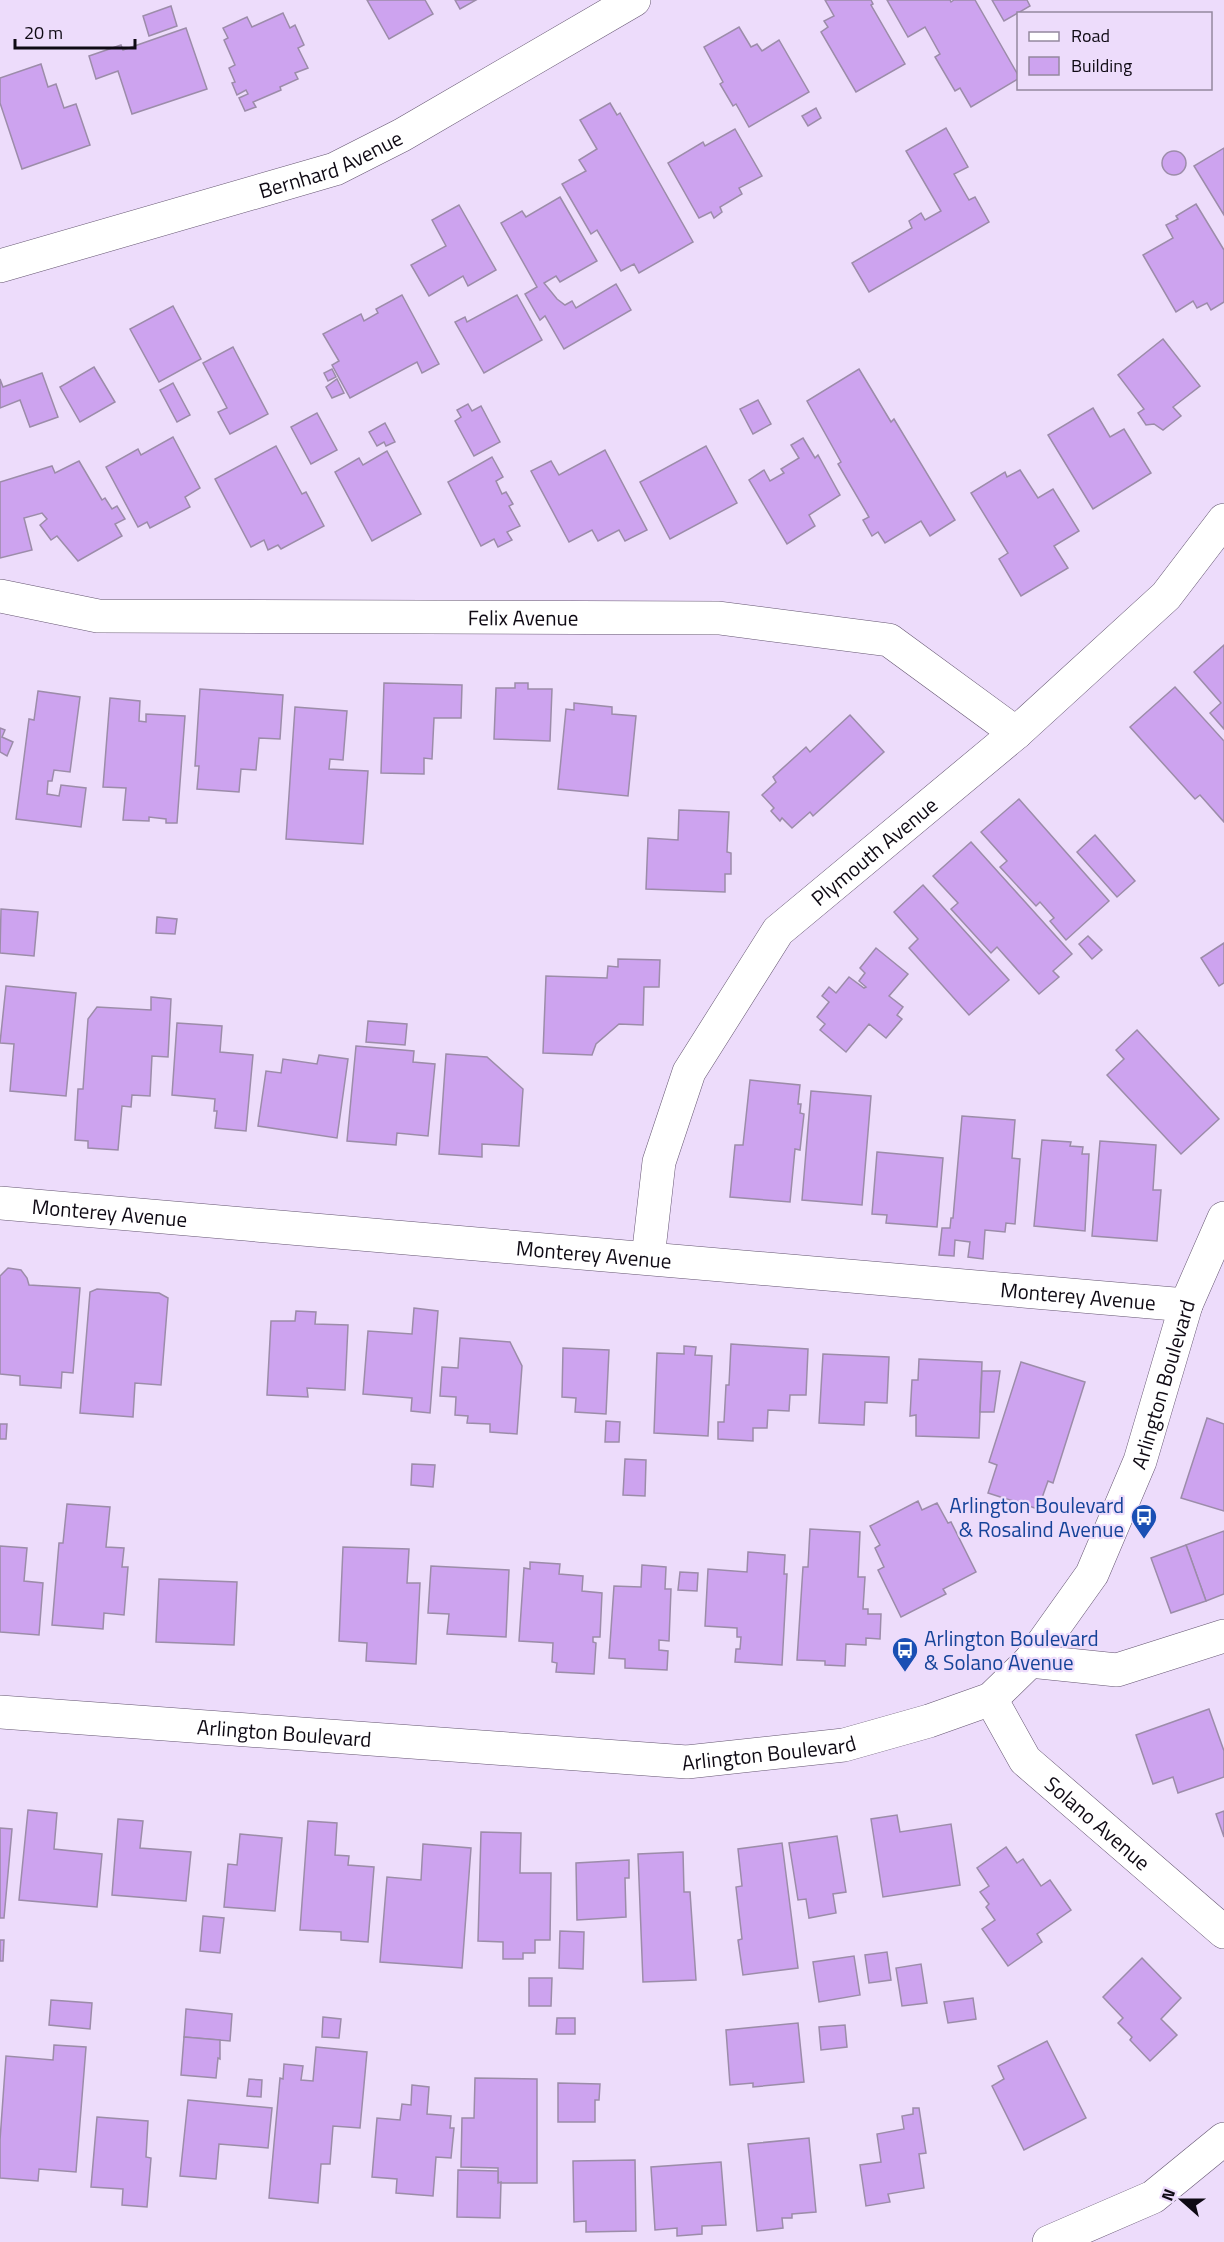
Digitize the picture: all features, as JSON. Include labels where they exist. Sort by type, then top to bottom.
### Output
[{"type":"street","name":"Bernhard Avenue","points":[[0,266],[335,170],[402,135],[634,0]]},
{"type":"street","name":"Plymouth Avenue","points":[[648,1258],[659,1162],[689,1071],[777,931],[1016,734],[1166,596],[1224,520]]},
{"type":"street","name":"Felix Avenue","points":[[0,596],[98,616],[719,618],[889,640],[1016,734]]},
{"type":"street","name":"Monterey Avenue","points":[[0,1203],[1186,1305]]},
{"type":"street","name":"Arlington Boulevard","points":[[0,1712],[687,1762],[844,1745],[929,1721],[991,1700],[1030,1661],[1092,1574],[1140,1461],[1186,1305],[1224,1218]]},
{"type":"street","points":[[1030,1661],[1117,1670],[1224,1636]]},
{"type":"street","name":"Solano Avenue","points":[[991,1700],[1024,1760],[1224,1932]]},
{"type":"street","points":[[1049,2242],[1153,2198],[1224,2139]]},
{"type":"building","points":[[367,0],[425,0],[433,14],[389,39]]},
{"type":"building","points":[[455,0],[476,0],[460,9]]},
{"type":"building","points":[[825,0],[871,0],[873,4],[871,5],[905,64],[856,92],[821,32],[828,27],[824,21],[834,16]]},
{"type":"building","points":[[887,0],[950,0],[951,2],[975,0],[1017,73],[1017,80],[971,107],[960,88],[955,91],[935,57],[940,54],[925,27],[908,37]]},
{"type":"building","points":[[992,0],[1027,0],[1030,6],[1004,21]]},
{"type":"building","points":[[171,6],[177,26],[149,36],[143,16]]},
{"type":"building","points":[[283,13],[290,28],[295,25],[304,45],[298,48],[308,68],[295,73],[298,79],[280,87],[281,90],[253,102],[256,107],[245,111],[239,98],[248,94],[246,90],[237,95],[232,83],[235,82],[229,68],[235,65],[224,40],[228,38],[223,28],[247,17],[252,27]]},
{"type":"building","points":[[739,27],[751,47],[757,44],[762,51],[779,40],[809,92],[749,127],[736,104],[733,106],[720,84],[723,82],[704,47]]},
{"type":"building","points":[[186,28],[207,89],[132,114],[118,71],[96,79],[89,56],[121,45],[123,50]]},
{"type":"building","points":[[41,64],[48,87],[56,84],[64,108],[76,104],[90,145],[22,169],[0,103],[0,78]]},
{"type":"building","points":[[610,103],[617,115],[620,113],[693,242],[639,273],[634,264],[621,271],[597,230],[591,234],[562,184],[586,171],[579,160],[597,149],[580,120]]},
{"type":"building","points":[[816,108],[821,118],[808,126],[802,116]]},
{"type":"building","points":[[946,128],[968,167],[954,174],[969,200],[975,197],[989,222],[869,292],[852,263],[912,228],[909,221],[921,213],[925,220],[941,211],[906,151]]},
{"type":"building","points":[[735,129],[762,176],[739,188],[742,194],[720,207],[722,212],[714,218],[711,212],[699,218],[668,163],[703,142],[705,146]]},
{"type":"building","points":[[1224,148],[1224,215],[1194,166]]},
{"type":"building","points":[[1174,151],[1179,152],[1185,158],[1185,168],[1179,174],[1174,175],[1169,174],[1163,168],[1162,163],[1163,158],[1169,152]]},
{"type":"building","points":[[560,197],[597,261],[560,282],[556,276],[544,283],[557,299],[565,305],[572,301],[576,308],[616,284],[631,310],[564,349],[545,316],[540,320],[525,294],[537,287],[501,223],[522,211],[526,217]]},
{"type":"building","points":[[1196,204],[1224,250],[1224,302],[1211,310],[1207,303],[1197,308],[1193,301],[1176,312],[1143,255],[1173,238],[1166,225],[1178,219],[1176,216]]},
{"type":"building","points":[[459,205],[496,270],[468,286],[463,276],[429,296],[411,265],[446,246],[432,220]]},
{"type":"building","points":[[402,295],[439,364],[422,373],[417,362],[350,398],[332,365],[339,361],[323,334],[361,314],[364,321],[378,313],[376,309]]},
{"type":"building","points":[[517,295],[542,340],[484,373],[455,322],[465,317],[467,322]]},
{"type":"building","points":[[173,306],[201,359],[159,382],[130,329]]},
{"type":"building","points":[[1163,339],[1200,386],[1173,407],[1181,416],[1163,430],[1154,424],[1146,425],[1138,413],[1144,409],[1118,375]]},
{"type":"building","points":[[233,347],[268,414],[230,434],[218,412],[227,408],[203,363]]},
{"type":"building","points":[[94,367],[115,402],[80,422],[60,387]]},
{"type":"building","points":[[332,369],[336,377],[328,381],[324,373]]},
{"type":"building","points":[[859,369],[891,422],[894,419],[955,520],[930,536],[921,521],[885,543],[878,532],[872,536],[863,520],[869,517],[838,464],[841,462],[807,401]]},
{"type":"building","points":[[42,373],[58,417],[30,427],[20,400],[0,408],[0,379],[3,387]]},
{"type":"building","points":[[337,379],[344,393],[332,398],[326,387]]},
{"type":"building","points":[[173,383],[190,415],[177,422],[160,390]]},
{"type":"building","points":[[758,400],[771,424],[753,434],[740,409]]},
{"type":"building","points":[[468,404],[472,411],[481,406],[500,442],[474,456],[455,421],[461,417],[457,410]]},
{"type":"building","points":[[1093,408],[1110,437],[1124,429],[1151,473],[1093,509],[1048,435]]},
{"type":"building","points":[[317,413],[337,450],[311,464],[291,427]]},
{"type":"building","points":[[385,423],[395,442],[386,446],[384,442],[377,446],[369,432]]},
{"type":"building","points":[[173,437],[200,488],[185,497],[190,507],[150,528],[147,522],[138,527],[106,467],[138,449],[141,455]]},
{"type":"building","points":[[803,438],[815,458],[818,455],[840,495],[809,515],[815,526],[787,544],[749,480],[764,470],[770,481],[784,473],[781,469],[799,458],[791,445]]},
{"type":"building","points":[[276,446],[302,494],[306,492],[324,526],[281,549],[278,545],[268,550],[264,540],[251,547],[215,479]]},
{"type":"building","points":[[706,446],[737,503],[670,539],[640,482]]},
{"type":"building","points":[[605,450],[647,530],[625,541],[619,530],[598,541],[592,530],[569,542],[531,471],[551,461],[559,475]]},
{"type":"building","points":[[387,451],[421,514],[372,541],[335,472],[359,458],[363,465]]},
{"type":"building","points":[[492,457],[503,477],[496,481],[502,494],[506,492],[513,504],[509,506],[520,526],[507,532],[512,540],[498,547],[494,539],[481,546],[448,482]]},
{"type":"building","points":[[79,461],[102,500],[105,498],[112,509],[117,506],[125,519],[115,524],[122,536],[78,561],[57,536],[51,540],[40,525],[47,519],[42,513],[24,518],[32,550],[0,558],[0,482],[52,466],[55,473]]},
{"type":"building","points":[[1020,470],[1038,498],[1053,489],[1079,531],[1054,546],[1068,568],[1021,596],[999,559],[1008,553],[971,493],[1005,472],[1007,477]]},
{"type":"building","points":[[1224,645],[1224,729],[1210,713],[1221,703],[1194,672]]},
{"type":"building","points":[[384,683],[462,685],[461,718],[434,718],[432,759],[424,758],[424,774],[381,773]]},
{"type":"building","points":[[515,683],[528,683],[528,689],[552,689],[550,741],[494,739],[496,688],[515,688]]},
{"type":"building","points":[[1175,687],[1224,741],[1224,822],[1200,795],[1195,799],[1130,727]]},
{"type":"building","points":[[200,689],[283,695],[280,739],[259,738],[256,770],[241,769],[239,792],[197,789],[199,766],[195,766]]},
{"type":"building","points":[[38,691],[80,697],[70,772],[54,770],[52,781],[48,781],[47,794],[59,796],[61,785],[86,788],[81,827],[16,819],[29,719],[34,720]]},
{"type":"building","points":[[110,698],[140,701],[139,721],[146,722],[146,714],[185,716],[177,823],[166,823],[166,819],[149,817],[149,821],[123,820],[126,788],[103,787]]},
{"type":"building","points":[[574,703],[612,707],[612,714],[636,716],[628,796],[558,789],[566,709],[574,710]]},
{"type":"building","points":[[295,707],[347,711],[343,760],[330,759],[329,769],[368,771],[363,844],[286,839]]},
{"type":"building","points":[[850,715],[884,752],[813,816],[810,812],[792,828],[782,818],[780,821],[771,811],[774,808],[762,795],[776,782],[773,777],[806,747],[810,752]]},
{"type":"building","points":[[0,728],[5,730],[2,737],[13,742],[7,756],[0,752]]},
{"type":"building","points":[[1019,799],[1109,901],[1066,940],[1050,921],[1054,918],[1040,902],[1036,906],[1000,867],[1007,861],[981,832]]},
{"type":"building","points":[[679,810],[729,812],[727,852],[731,853],[731,874],[725,874],[725,892],[646,889],[648,838],[678,840]]},
{"type":"building","points":[[1095,835],[1135,881],[1117,897],[1077,852]]},
{"type":"building","points":[[971,842],[1072,954],[1053,971],[1059,977],[1039,994],[997,947],[991,953],[951,909],[958,903],[933,876]]},
{"type":"building","points":[[923,885],[1009,980],[969,1015],[909,948],[918,939],[894,912]]},
{"type":"building","points":[[1,909],[38,912],[34,956],[0,953]]},
{"type":"building","points":[[157,917],[177,919],[175,934],[156,933]]},
{"type":"building","points":[[1088,936],[1102,950],[1092,959],[1079,944]]},
{"type":"building","points":[[1224,943],[1224,983],[1219,986],[1201,958]]},
{"type":"building","points":[[876,948],[908,974],[889,996],[903,1007],[897,1015],[902,1019],[886,1038],[869,1024],[846,1052],[820,1030],[825,1024],[817,1017],[829,1002],[822,996],[829,987],[836,993],[849,977],[864,988],[866,987],[859,981],[865,973],[860,968]]},
{"type":"building","points":[[618,959],[660,960],[659,987],[644,987],[643,1025],[619,1024],[596,1044],[592,1055],[543,1053],[546,976],[607,978],[608,966],[618,967]]},
{"type":"building","points":[[6,986],[76,993],[66,1096],[10,1091],[14,1044],[0,1043]]},
{"type":"building","points":[[151,997],[171,999],[168,1057],[152,1056],[150,1096],[132,1095],[131,1107],[122,1106],[118,1150],[88,1148],[88,1141],[75,1140],[78,1089],[83,1089],[88,1019],[97,1007],[151,1010]]},
{"type":"building","points":[[368,1021],[407,1024],[405,1045],[366,1042]]},
{"type":"building","points":[[177,1023],[222,1026],[220,1052],[253,1055],[246,1131],[215,1128],[217,1111],[214,1111],[215,1099],[172,1095]]},
{"type":"building","points":[[1137,1030],[1219,1119],[1181,1154],[1107,1075],[1124,1059],[1116,1050]]},
{"type":"building","points":[[356,1046],[414,1051],[413,1062],[435,1064],[428,1136],[397,1133],[396,1145],[347,1141]]},
{"type":"building","points":[[446,1054],[487,1057],[523,1089],[519,1146],[482,1144],[482,1157],[439,1154]]},
{"type":"building","points":[[319,1055],[348,1059],[337,1138],[258,1126],[266,1071],[281,1073],[283,1059],[317,1064]]},
{"type":"building","points":[[750,1080],[800,1085],[798,1104],[801,1104],[800,1113],[804,1114],[800,1150],[795,1149],[790,1202],[730,1197],[735,1145],[743,1145]]},
{"type":"building","points":[[811,1091],[871,1096],[862,1205],[802,1200]]},
{"type":"building","points":[[962,1116],[1015,1120],[1012,1158],[1020,1159],[1015,1224],[1006,1223],[1005,1232],[985,1230],[983,1259],[968,1257],[970,1242],[955,1240],[954,1256],[939,1255],[942,1228],[950,1228],[951,1218],[953,1218]]},
{"type":"building","points":[[1042,1140],[1071,1142],[1070,1146],[1083,1147],[1082,1154],[1089,1154],[1085,1231],[1034,1226]]},
{"type":"building","points":[[1100,1141],[1156,1145],[1153,1190],[1161,1190],[1157,1241],[1092,1236]]},
{"type":"building","points":[[877,1152],[943,1158],[937,1227],[886,1223],[887,1215],[872,1214]]},
{"type":"building","points":[[8,1268],[21,1270],[29,1285],[80,1288],[73,1373],[62,1372],[61,1388],[20,1385],[20,1376],[0,1374],[0,1276]]},
{"type":"building","points":[[97,1289],[159,1293],[168,1298],[161,1385],[135,1383],[133,1417],[80,1413],[90,1292]]},
{"type":"building","points":[[414,1308],[438,1311],[430,1413],[411,1411],[412,1398],[363,1394],[368,1331],[412,1334]]},
{"type":"building","points":[[296,1311],[316,1312],[315,1324],[348,1325],[345,1390],[307,1388],[308,1397],[267,1395],[271,1321],[295,1321]]},
{"type":"building","points":[[460,1338],[510,1342],[522,1366],[517,1434],[490,1432],[490,1424],[467,1423],[468,1416],[455,1415],[456,1397],[440,1396],[442,1367],[458,1368]]},
{"type":"building","points":[[731,1344],[808,1349],[806,1395],[790,1395],[789,1411],[768,1410],[767,1428],[753,1428],[753,1441],[718,1439],[718,1422],[724,1422]]},
{"type":"building","points":[[684,1346],[696,1347],[695,1355],[712,1356],[708,1436],[654,1433],[657,1353],[684,1354]]},
{"type":"building","points":[[563,1348],[609,1350],[606,1414],[575,1412],[576,1398],[562,1397]]},
{"type":"building","points":[[823,1354],[889,1357],[887,1403],[865,1402],[864,1425],[819,1423]]},
{"type":"building","points":[[919,1359],[982,1362],[979,1438],[916,1436],[916,1415],[910,1416],[912,1380],[918,1380]]},
{"type":"building","points":[[1021,1362],[1085,1382],[1053,1483],[1048,1481],[1038,1509],[988,1493],[997,1465],[989,1462]]},
{"type":"building","points":[[982,1371],[1000,1371],[994,1412],[980,1412]]},
{"type":"building","points":[[1207,1418],[1224,1424],[1224,1511],[1181,1498]]},
{"type":"building","points":[[606,1421],[620,1422],[619,1442],[605,1442]]},
{"type":"building","points":[[0,1424],[7,1424],[6,1439],[0,1439]]},
{"type":"building","points":[[625,1459],[646,1460],[645,1496],[623,1495]]},
{"type":"building","points":[[412,1464],[435,1465],[433,1487],[411,1485]]},
{"type":"building","points":[[918,1501],[922,1510],[937,1503],[948,1523],[951,1522],[976,1572],[943,1589],[946,1594],[901,1617],[878,1570],[884,1567],[875,1548],[880,1545],[870,1526]]},
{"type":"building","points":[[67,1504],[110,1507],[106,1547],[124,1548],[122,1567],[128,1567],[124,1615],[104,1613],[103,1629],[52,1625],[59,1543],[63,1543]]},
{"type":"building","points":[[810,1529],[860,1532],[858,1577],[865,1577],[863,1609],[868,1609],[868,1614],[881,1614],[880,1639],[866,1638],[866,1645],[846,1644],[845,1666],[825,1665],[825,1661],[797,1660],[803,1567],[808,1567]]},
{"type":"building","points":[[1224,1531],[1224,1594],[1206,1601],[1186,1545]]},
{"type":"building","points":[[1186,1545],[1206,1601],[1171,1613],[1151,1558]]},
{"type":"building","points":[[0,1546],[27,1548],[24,1581],[43,1583],[39,1635],[0,1632]]},
{"type":"building","points":[[343,1547],[409,1549],[407,1583],[420,1583],[416,1664],[366,1661],[367,1643],[339,1641]]},
{"type":"building","points":[[748,1552],[785,1555],[784,1574],[787,1574],[782,1665],[735,1662],[736,1649],[740,1649],[741,1637],[737,1637],[737,1628],[705,1626],[708,1569],[747,1572]]},
{"type":"building","points":[[530,1562],[560,1564],[559,1574],[583,1576],[582,1591],[602,1593],[600,1637],[593,1637],[593,1642],[596,1643],[594,1674],[556,1672],[557,1663],[552,1662],[553,1643],[519,1641],[524,1568],[530,1569]]},
{"type":"building","points":[[642,1565],[666,1567],[665,1589],[671,1589],[669,1641],[659,1640],[659,1650],[668,1651],[667,1670],[625,1668],[625,1659],[609,1658],[614,1586],[641,1587]]},
{"type":"building","points":[[431,1566],[509,1570],[506,1637],[447,1634],[449,1614],[428,1613]]},
{"type":"building","points":[[680,1572],[698,1573],[697,1591],[678,1590]]},
{"type":"building","points":[[159,1579],[237,1582],[234,1645],[156,1642]]},
{"type":"building","points":[[1209,1709],[1224,1751],[1224,1777],[1178,1793],[1173,1777],[1153,1784],[1136,1735]]},
{"type":"building","points":[[28,1810],[57,1813],[54,1849],[102,1854],[97,1907],[19,1900]]},
{"type":"building","points":[[1224,1811],[1224,1837],[1216,1814]]},
{"type":"building","points":[[897,1815],[900,1832],[951,1824],[960,1885],[883,1897],[871,1819]]},
{"type":"building","points":[[118,1819],[143,1821],[140,1848],[191,1852],[186,1901],[112,1895]]},
{"type":"building","points":[[308,1821],[337,1823],[335,1855],[349,1856],[348,1865],[374,1867],[368,1942],[341,1940],[341,1932],[300,1930]]},
{"type":"building","points":[[0,1828],[12,1829],[4,1918],[0,1918]]},
{"type":"building","points":[[481,1832],[521,1833],[520,1873],[551,1873],[550,1940],[535,1940],[535,1953],[523,1953],[523,1959],[503,1959],[503,1942],[478,1941]]},
{"type":"building","points":[[240,1834],[282,1838],[275,1911],[224,1907],[228,1864],[237,1865]]},
{"type":"building","points":[[837,1836],[846,1892],[833,1894],[836,1913],[809,1918],[806,1899],[798,1900],[789,1843]]},
{"type":"building","points":[[782,1843],[798,1968],[743,1975],[738,1940],[742,1939],[736,1887],[742,1886],[738,1849]]},
{"type":"building","points":[[423,1844],[471,1848],[462,1968],[380,1962],[387,1877],[421,1880]]},
{"type":"building","points":[[1006,1847],[1017,1863],[1023,1859],[1041,1886],[1050,1880],[1071,1910],[1037,1934],[1042,1942],[1008,1966],[982,1929],[995,1920],[986,1907],[989,1904],[980,1892],[989,1886],[977,1868]]},
{"type":"building","points":[[683,1852],[684,1892],[690,1892],[696,1980],[643,1982],[638,1854]]},
{"type":"building","points":[[629,1860],[629,1878],[625,1878],[626,1917],[577,1920],[576,1863]]},
{"type":"building","points":[[203,1916],[224,1918],[220,1953],[200,1951]]},
{"type":"building","points":[[560,1931],[584,1932],[583,1969],[559,1968]]},
{"type":"building","points":[[0,1940],[4,1940],[3,1961],[0,1961]]},
{"type":"building","points":[[887,1952],[891,1980],[869,1983],[865,1955]]},
{"type":"building","points":[[854,1956],[860,1995],[819,2002],[813,1962]]},
{"type":"building","points":[[1142,1958],[1181,1998],[1161,2019],[1177,2035],[1150,2061],[1118,2023],[1123,2018],[1103,1997]]},
{"type":"building","points":[[921,1964],[927,2003],[902,2006],[896,1968]]},
{"type":"building","points":[[529,1978],[552,1978],[551,2006],[529,2006]]},
{"type":"building","points":[[973,1998],[976,2019],[948,2023],[944,2002]]},
{"type":"building","points":[[51,2000],[92,2003],[90,2029],[49,2025]]},
{"type":"building","points":[[186,2009],[232,2014],[230,2041],[184,2037]]},
{"type":"building","points":[[323,2017],[341,2019],[339,2038],[322,2037]]},
{"type":"building","points":[[557,2018],[575,2018],[575,2034],[556,2034]]},
{"type":"building","points":[[798,2023],[804,2082],[753,2087],[753,2083],[730,2085],[726,2030]]},
{"type":"building","points":[[845,2025],[847,2047],[821,2050],[819,2027]]},
{"type":"building","points":[[184,2037],[220,2040],[220,2059],[218,2058],[216,2078],[181,2075]]},
{"type":"building","points":[[1047,2041],[1086,2118],[1024,2150],[992,2086],[1004,2079],[998,2066]]},
{"type":"building","points":[[54,2045],[86,2047],[76,2172],[39,2169],[38,2181],[0,2178],[0,2140],[6,2056],[53,2060]]},
{"type":"building","points":[[316,2047],[367,2052],[360,2128],[333,2126],[330,2164],[321,2164],[318,2203],[269,2198],[280,2078],[283,2079],[284,2064],[303,2066],[301,2080],[313,2081]]},
{"type":"building","points":[[475,2078],[537,2079],[537,2183],[498,2183],[498,2168],[461,2167],[462,2118],[474,2118]]},
{"type":"building","points":[[249,2079],[262,2080],[261,2097],[247,2096]]},
{"type":"building","points":[[558,2083],[600,2084],[599,2100],[595,2100],[595,2122],[558,2122]]},
{"type":"building","points":[[412,2085],[429,2087],[427,2114],[451,2116],[450,2128],[454,2128],[451,2158],[436,2157],[433,2196],[396,2193],[397,2179],[372,2177],[377,2118],[400,2120],[402,2104],[411,2105]]},
{"type":"building","points":[[188,2100],[272,2108],[268,2148],[219,2144],[216,2179],[180,2176]]},
{"type":"building","points":[[913,2108],[919,2108],[926,2153],[919,2154],[924,2188],[888,2194],[890,2202],[866,2206],[860,2165],[881,2162],[877,2134],[904,2129],[902,2116],[913,2114]]},
{"type":"building","points":[[97,2117],[148,2121],[146,2157],[151,2158],[147,2207],[122,2205],[123,2189],[91,2187]]},
{"type":"building","points":[[809,2138],[816,2212],[792,2214],[792,2218],[782,2218],[783,2228],[757,2231],[748,2144]]},
{"type":"building","points":[[635,2160],[636,2231],[586,2232],[586,2221],[574,2222],[573,2161]]},
{"type":"building","points":[[721,2162],[726,2225],[702,2226],[702,2234],[677,2236],[677,2228],[655,2230],[651,2167]]},
{"type":"building","points":[[458,2170],[498,2171],[498,2183],[501,2182],[500,2218],[457,2217]]},
{"type":"place","name":"Arlington Boulevard & Rosalind Avenue","points":[[1144,1540]]},
{"type":"place","name":"Arlington Boulevard & Solano Avenue","points":[[905,1673]]}]
